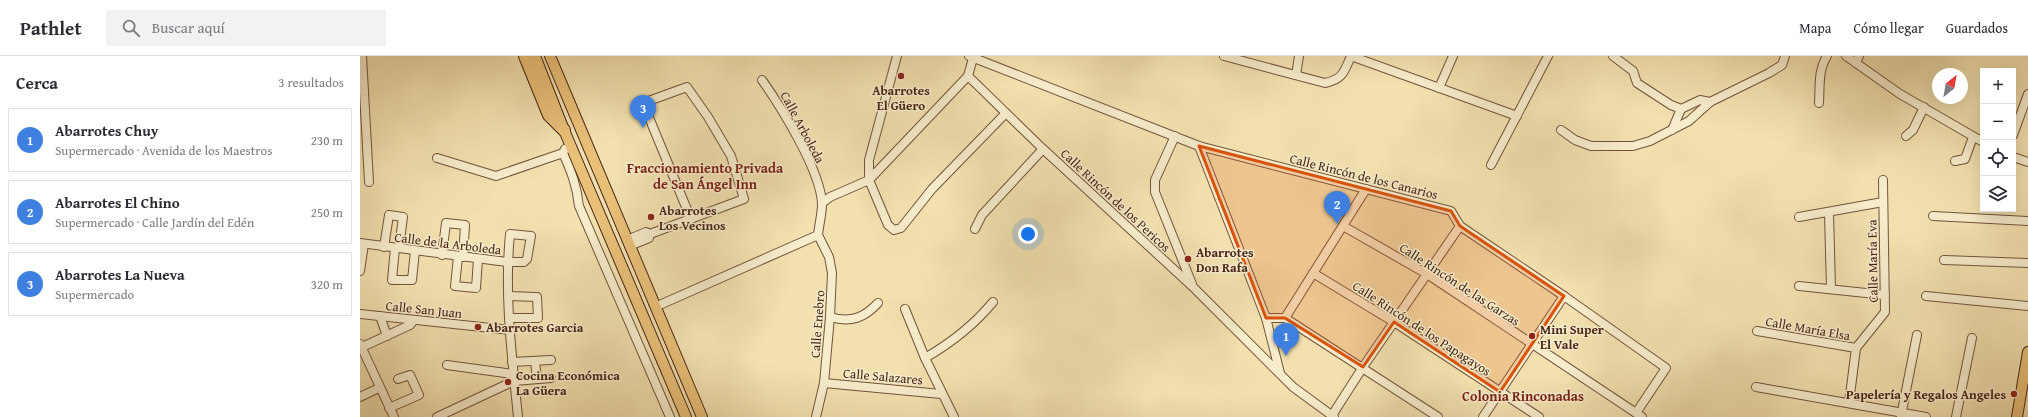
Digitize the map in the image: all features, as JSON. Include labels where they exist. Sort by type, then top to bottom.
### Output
[{"type":"highway","points":[[525,56],[549,115],[567,135]]},
{"type":"main road","points":[[535,56],[686,417]]},
{"type":"main road","points":[[550,56],[702,417]]},
{"type":"main road","points":[[2017,417],[2025,388],[2028,352]]},
{"type":"street","points":[[362,56],[369,182]]},
{"type":"street","points":[[896,56],[869,160],[869,180],[888,225],[894,230],[901,228],[932,189],[1006,114]]},
{"type":"street","points":[[1224,56],[1325,83],[1342,77],[1350,56],[1517,116]]},
{"type":"street","points":[[1296,75],[1300,56]]},
{"type":"street","points":[[1439,88],[1452,56]]},
{"type":"street","points":[[1491,165],[1548,56]]},
{"type":"street","points":[[1613,56],[1633,71],[1637,83],[1671,105],[1681,109]]},
{"type":"street","points":[[1562,130],[1575,140],[1591,146],[1633,146],[1650,142],[1689,121],[1710,102],[1782,65],[1785,56]]},
{"type":"street","points":[[1819,103],[1820,75],[1823,63],[1827,56]]},
{"type":"street","points":[[1846,56],[1858,60],[1900,94],[1980,140]]},
{"type":"street","points":[[822,203],[830,197],[869,180],[968,76],[971,57]]},
{"type":"street","name":"Calle Rincón de los Canarios","points":[[971,57],[1199,146],[1451,210],[1460,226],[1564,296],[1666,368],[1639,415]]},
{"type":"street","name":"Calle Rincón de los Pericos","points":[[968,76],[1043,149],[1192,286],[1293,387],[1332,417]]},
{"type":"street","name":"Calle Arboleda","points":[[762,80],[778,102],[813,169],[822,203],[818,234]]},
{"type":"street","points":[[628,243],[744,199],[731,156],[708,117],[687,87],[642,103],[691,219]]},
{"type":"street","points":[[2016,127],[2028,94]]},
{"type":"street","points":[[1672,130],[1681,109],[1700,100],[1710,102]]},
{"type":"street","points":[[1906,136],[1913,130],[1924,107]]},
{"type":"street","points":[[567,135],[562,153],[574,176],[578,191],[579,206],[670,417]]},
{"type":"street","points":[[1175,136],[1155,180],[1155,192],[1192,286]]},
{"type":"street","points":[[1955,161],[1965,159],[1973,137]]},
{"type":"street","points":[[1199,146],[1266,318],[1280,373]]},
{"type":"street","points":[[974,229],[982,215],[1043,149]]},
{"type":"street","points":[[437,158],[496,176],[562,153]]},
{"type":"street","points":[[2016,158],[2028,162]]},
{"type":"street","points":[[578,191],[586,180]]},
{"type":"street","name":"Calle María Eva","points":[[1856,348],[1885,312],[1883,180]]},
{"type":"street","points":[[1285,318],[1366,189]]},
{"type":"street","points":[[1799,217],[1829,213],[1883,202]]},
{"type":"street","points":[[1982,218],[1983,212]]},
{"type":"street","points":[[1829,213],[1831,289]]},
{"type":"street","points":[[384,246],[389,215],[403,217],[392,280],[412,280],[415,251]]},
{"type":"street","points":[[1933,216],[2028,221]]},
{"type":"street","points":[[442,255],[446,223],[465,225],[461,257],[455,286],[476,288],[478,259]]},
{"type":"street","name":"Calle Rincón de las Garzas","points":[[1343,226],[1427,274],[1639,415]]},
{"type":"street","points":[[1332,417],[1363,367],[1460,226]]},
{"type":"street","name":"Calle de la Arboleda","points":[[362,244],[442,255],[507,262],[524,262],[527,259],[531,236],[510,234],[507,262]]},
{"type":"street","points":[[655,307],[818,234]]},
{"type":"street","name":"Calle Enebro","points":[[816,417],[824,383],[832,273],[829,256],[818,234]]},
{"type":"street","points":[[360,271],[362,244]]},
{"type":"street","points":[[1944,260],[2028,263]]},
{"type":"street","points":[[507,262],[512,362],[518,417]]},
{"type":"street","name":"Calle Rincón de los Papagayos","points":[[1313,273],[1394,322],[1539,417]]},
{"type":"street","points":[[1799,286],[1885,295]]},
{"type":"street","points":[[509,296],[537,297],[538,318],[510,318]]},
{"type":"street","points":[[1483,417],[1564,296]]},
{"type":"street","points":[[1926,296],[2028,306]]},
{"type":"street","points":[[924,358],[949,344],[980,317],[993,302]]},
{"type":"street","points":[[830,317],[842,320],[857,319],[871,311],[878,303]]},
{"type":"street","points":[[905,309],[924,358],[954,417]]},
{"type":"street","name":"Calle San Juan","points":[[360,314],[413,321],[510,330]]},
{"type":"street","points":[[380,316],[387,336]]},
{"type":"street","points":[[1266,318],[1285,318],[1363,367],[1438,417]]},
{"type":"street","points":[[394,417],[360,347],[410,325],[413,321]]},
{"type":"street","name":"Calle María Elsa","points":[[1757,331],[1856,348]]},
{"type":"street","points":[[1901,414],[1917,335]]},
{"type":"street","points":[[1956,417],[1972,338]]},
{"type":"street","points":[[1849,403],[1856,348]]},
{"type":"street","points":[[512,362],[551,360]]},
{"type":"street","points":[[535,361],[537,379]]},
{"type":"street","points":[[446,365],[514,378],[551,378]]},
{"type":"street","points":[[389,408],[419,395],[410,374],[398,378]]},
{"type":"street","points":[[436,417],[514,378]]},
{"type":"street","name":"Calle Salazares","points":[[824,383],[941,394]]},
{"type":"street","points":[[1756,387],[1849,403],[1901,414],[1926,417]]},
{"type":"street","points":[[360,396],[379,388]]},
{"type":"highlighted area","points":[[1199,146],[1451,211],[1460,226],[1564,296],[1500,392],[1394,322],[1363,367],[1285,318],[1266,318]]},
{"type":"place","name":"Abarrotes El Güero","points":[[901,76]]},
{"type":"place","name":"Abarrotes La Nueva","points":[[643,128]]},
{"type":"place","name":"Abarrotes Los Vecinos","points":[[651,217]]},
{"type":"place","name":"Abarrotes El Chino","points":[[1337,224]]},
{"type":"place","name":"Abarrotes Don Rafa","points":[[1188,259]]},
{"type":"place","name":"Abarrotes Garcia","points":[[478,327]]},
{"type":"place","name":"Mini Super El Vale","points":[[1532,336]]},
{"type":"place","name":"Abarrotes Chuy","points":[[1286,356]]},
{"type":"place","name":"Cocina Económica La Güera","points":[[508,382]]},
{"type":"place","name":"Papelería y Regalos Angeles","points":[[2014,394]]},
{"type":"district","name":"Fraccionamiento Privada de San Ángel Inn","points":[[705,176]]},
{"type":"district","name":"Colonia Rinconadas","points":[[1523,396]]}]
